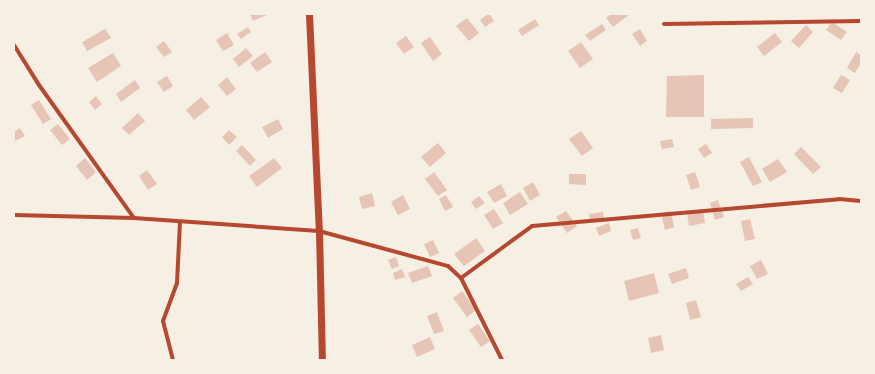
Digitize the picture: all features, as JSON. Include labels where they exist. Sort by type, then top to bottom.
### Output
[{"type":"street","points":[[310,14],[323,359]]},
{"type":"street","points":[[664,24],[861,21]]},
{"type":"street","points":[[14,44],[39,85],[134,218]]},
{"type":"street","points":[[461,278],[532,226],[839,199],[861,201]]},
{"type":"street","points":[[14,215],[134,218],[319,231],[448,266],[461,278],[502,360]]},
{"type":"street","points":[[173,360],[163,321],[177,283],[180,222]]},
{"type":"building","points":[[250,14],[269,14],[253,21]]},
{"type":"building","points":[[490,14],[494,21],[485,27],[480,20]]},
{"type":"building","points":[[611,14],[629,15],[613,27],[606,18]]},
{"type":"building","points":[[467,18],[479,33],[469,41],[456,26]]},
{"type":"building","points":[[535,19],[539,25],[522,36],[518,30]]},
{"type":"building","points":[[832,22],[847,32],[841,40],[826,30]]},
{"type":"building","points":[[602,24],[606,30],[590,41],[585,35]]},
{"type":"building","points":[[806,25],[813,32],[799,48],[791,41]]},
{"type":"building","points":[[248,27],[251,32],[241,39],[237,34]]},
{"type":"building","points":[[105,29],[111,38],[87,51],[82,42]]},
{"type":"building","points":[[640,29],[647,41],[640,46],[632,34]]},
{"type":"building","points":[[227,33],[234,45],[223,51],[216,40]]},
{"type":"building","points":[[775,33],[782,42],[764,56],[757,47]]},
{"type":"building","points":[[406,36],[414,47],[404,54],[396,43]]},
{"type":"building","points":[[430,37],[442,54],[433,61],[421,43]]},
{"type":"building","points":[[164,41],[172,52],[164,57],[156,47]]},
{"type":"building","points":[[581,42],[593,59],[580,68],[568,51]]},
{"type":"building","points":[[246,48],[253,56],[239,67],[233,59]]},
{"type":"building","points":[[265,52],[272,62],[257,72],[250,63]]},
{"type":"building","points":[[856,52],[861,55],[861,63],[855,73],[847,68]]},
{"type":"building","points":[[113,53],[121,66],[97,82],[88,68]]},
{"type":"building","points":[[704,75],[704,117],[666,117],[667,76]]},
{"type":"building","points":[[841,75],[850,80],[842,93],[833,88]]},
{"type":"building","points":[[167,76],[173,86],[164,92],[157,82]]},
{"type":"building","points":[[227,77],[236,89],[227,96],[218,85]]},
{"type":"building","points":[[135,80],[140,88],[121,102],[116,94]]},
{"type":"building","points":[[96,96],[102,104],[95,110],[89,102]]},
{"type":"building","points":[[201,97],[210,107],[194,120],[186,110]]},
{"type":"building","points":[[39,100],[51,119],[43,124],[31,105]]},
{"type":"building","points":[[138,113],[145,121],[129,135],[122,128]]},
{"type":"building","points":[[753,118],[753,128],[711,129],[711,119]]},
{"type":"building","points":[[278,119],[283,129],[268,138],[262,127]]},
{"type":"building","points":[[58,124],[70,139],[62,145],[50,130]]},
{"type":"building","points":[[20,128],[25,136],[15,141],[14,132]]},
{"type":"building","points":[[229,130],[237,137],[229,145],[222,137]]},
{"type":"building","points":[[581,131],[593,148],[582,156],[569,139]]},
{"type":"building","points":[[672,139],[674,147],[662,149],[660,141]]},
{"type":"building","points":[[438,143],[446,153],[430,167],[421,157]]},
{"type":"building","points":[[706,144],[712,153],[704,158],[698,149]]},
{"type":"building","points":[[242,145],[256,160],[250,166],[236,151]]},
{"type":"building","points":[[801,147],[821,167],[813,174],[794,154]]},
{"type":"building","points":[[749,157],[762,182],[753,186],[740,162]]},
{"type":"building","points":[[85,158],[96,172],[87,180],[76,166]]},
{"type":"building","points":[[274,158],[282,168],[257,187],[249,176]]},
{"type":"building","points":[[778,159],[787,172],[770,182],[762,169]]},
{"type":"building","points":[[147,170],[157,184],[148,190],[139,176]]},
{"type":"building","points":[[434,172],[447,190],[438,196],[425,179]]},
{"type":"building","points":[[695,172],[700,187],[691,190],[686,175]]},
{"type":"building","points":[[569,174],[586,174],[586,185],[569,184]]},
{"type":"building","points":[[533,182],[540,195],[530,201],[523,188]]},
{"type":"building","points":[[501,184],[507,196],[494,203],[487,192]]},
{"type":"building","points":[[520,192],[528,204],[510,215],[503,203]]},
{"type":"building","points":[[372,193],[375,206],[362,209],[359,197]]},
{"type":"building","points":[[403,195],[410,209],[398,215],[391,202]]},
{"type":"building","points":[[446,195],[453,207],[445,211],[439,199]]},
{"type":"building","points":[[479,196],[485,203],[476,209],[471,202]]},
{"type":"building","points":[[718,200],[724,217],[715,220],[710,203]]},
{"type":"building","points":[[494,209],[503,223],[493,229],[484,215]]},
{"type":"building","points":[[703,210],[705,223],[689,226],[687,213]]},
{"type":"building","points":[[566,211],[577,226],[567,233],[556,217]]},
{"type":"building","points":[[671,211],[674,227],[665,230],[661,213]]},
{"type":"building","points":[[603,212],[604,220],[590,222],[589,214]]},
{"type":"building","points":[[750,219],[755,239],[745,241],[741,221]]},
{"type":"building","points":[[609,223],[611,231],[599,236],[596,228]]},
{"type":"building","points":[[638,228],[641,238],[633,240],[630,230]]},
{"type":"building","points":[[476,238],[485,251],[464,266],[454,254]]},
{"type":"building","points":[[433,240],[439,253],[430,257],[424,244]]},
{"type":"building","points":[[396,257],[399,266],[392,269],[388,260]]},
{"type":"building","points":[[761,260],[768,274],[757,279],[750,266]]},
{"type":"building","points":[[428,266],[432,276],[412,283],[408,273]]},
{"type":"building","points":[[686,268],[689,278],[672,284],[668,274]]},
{"type":"building","points":[[402,269],[405,277],[395,280],[393,273]]},
{"type":"building","points":[[654,273],[659,293],[629,301],[624,281]]},
{"type":"building","points":[[748,277],[753,284],[741,291],[736,284]]},
{"type":"building","points":[[462,291],[476,310],[467,317],[453,298]]},
{"type":"building","points":[[696,300],[701,317],[690,320],[686,303]]},
{"type":"building","points":[[437,312],[444,331],[434,334],[427,316]]},
{"type":"building","points":[[478,324],[490,341],[481,347],[469,330]]},
{"type":"building","points":[[661,335],[664,350],[651,353],[648,338]]},
{"type":"building","points":[[430,337],[435,349],[417,357],[412,345]]}]
